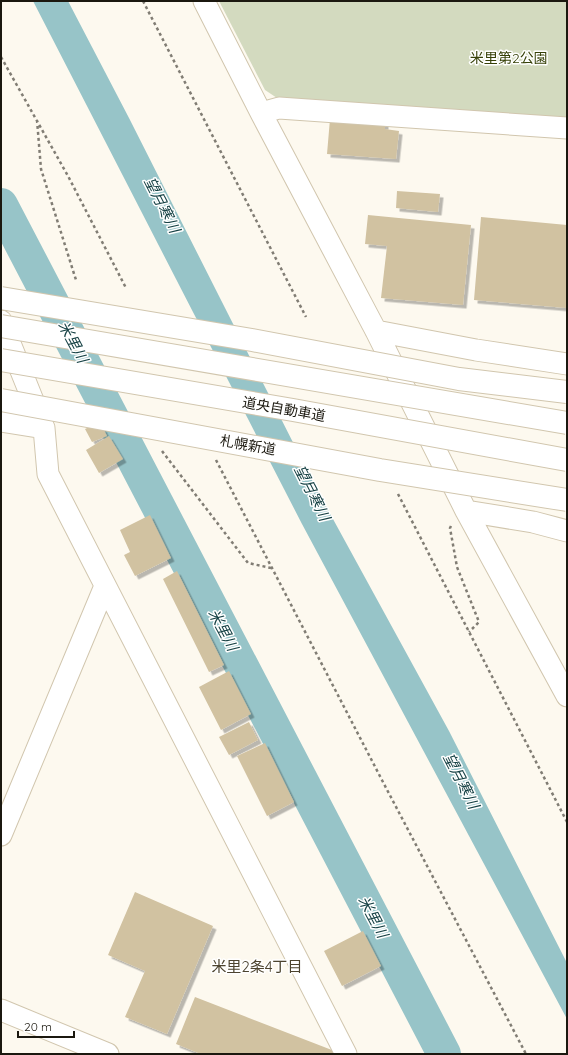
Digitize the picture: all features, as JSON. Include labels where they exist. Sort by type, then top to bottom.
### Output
[{"type":"highway","points":[[1,298],[252,340],[459,379],[567,392]]},
{"type":"highway","points":[[1,326],[567,423]]},
{"type":"highway","name":"道央自動車道","points":[[1,360],[294,410],[567,460]]},
{"type":"highway","name":"札幌新道","points":[[1,400],[380,470],[567,500]]},
{"type":"street","points":[[204,1],[261,113],[376,331],[466,511],[567,696]]},
{"type":"street","points":[[261,113],[279,108],[567,128]]},
{"type":"street","points":[[1,321],[44,428],[48,474],[346,1054]]},
{"type":"street","points":[[376,331],[476,350],[567,364]]},
{"type":"street","points":[[1,421],[44,428]]},
{"type":"street","points":[[466,511],[533,522],[567,531]]},
{"type":"street","points":[[1,835],[105,586]]},
{"type":"street","points":[[1,1010],[108,1054]]},
{"type":"path","points":[[143,1],[306,317]]},
{"type":"path","points":[[1,57],[36,118],[126,288]]},
{"type":"path","points":[[36,118],[41,169],[76,280]]},
{"type":"path","points":[[158,446],[248,563],[272,568]]},
{"type":"path","points":[[213,454],[526,1054]]},
{"type":"path","points":[[395,489],[567,822]]},
{"type":"path","points":[[466,511],[459,513],[450,528],[457,567],[479,622],[469,632]]},
{"type":"green space","name":"米里第2公園","points":[[219,1],[567,1],[567,118],[277,98],[265,90]]},
{"type":"water","name":"望月寒川","points":[[33,1],[68,1],[129,118],[316,488],[449,731],[567,963],[567,1019],[302,524]]},
{"type":"building","points":[[330,119],[385,123],[385,129],[399,131],[396,159],[327,154]]},
{"type":"building","points":[[397,191],[440,194],[438,212],[396,208]]},
{"type":"building","points":[[368,215],[471,225],[463,305],[381,298],[387,246],[365,244]]},
{"type":"building","points":[[481,217],[567,225],[567,308],[474,300]]},
{"type":"building","points":[[100,422],[107,436],[92,442],[85,429]]},
{"type":"building","points":[[109,436],[123,459],[99,473],[86,450]]},
{"type":"building","points":[[150,515],[171,558],[135,576],[124,555],[130,552],[120,530]]},
{"type":"building","points":[[177,571],[224,665],[209,672],[163,579]]},
{"type":"building","points":[[229,671],[251,714],[221,730],[199,687]]},
{"type":"building","points":[[249,722],[258,740],[229,755],[219,737]]},
{"type":"building","points":[[265,743],[294,802],[267,816],[237,756]]},
{"type":"building","points":[[135,892],[213,926],[167,1034],[125,1017],[145,971],[108,955]]},
{"type":"building","points":[[363,931],[381,966],[342,986],[324,951]]},
{"type":"building","points":[[195,997],[337,1052],[336,1054],[201,1054],[176,1044]]},
{"type":"waterway","name":"米里川","points":[[1,205],[444,1054]]},
{"type":"district","name":"米里2条4丁目","points":[[257,967]]}]
